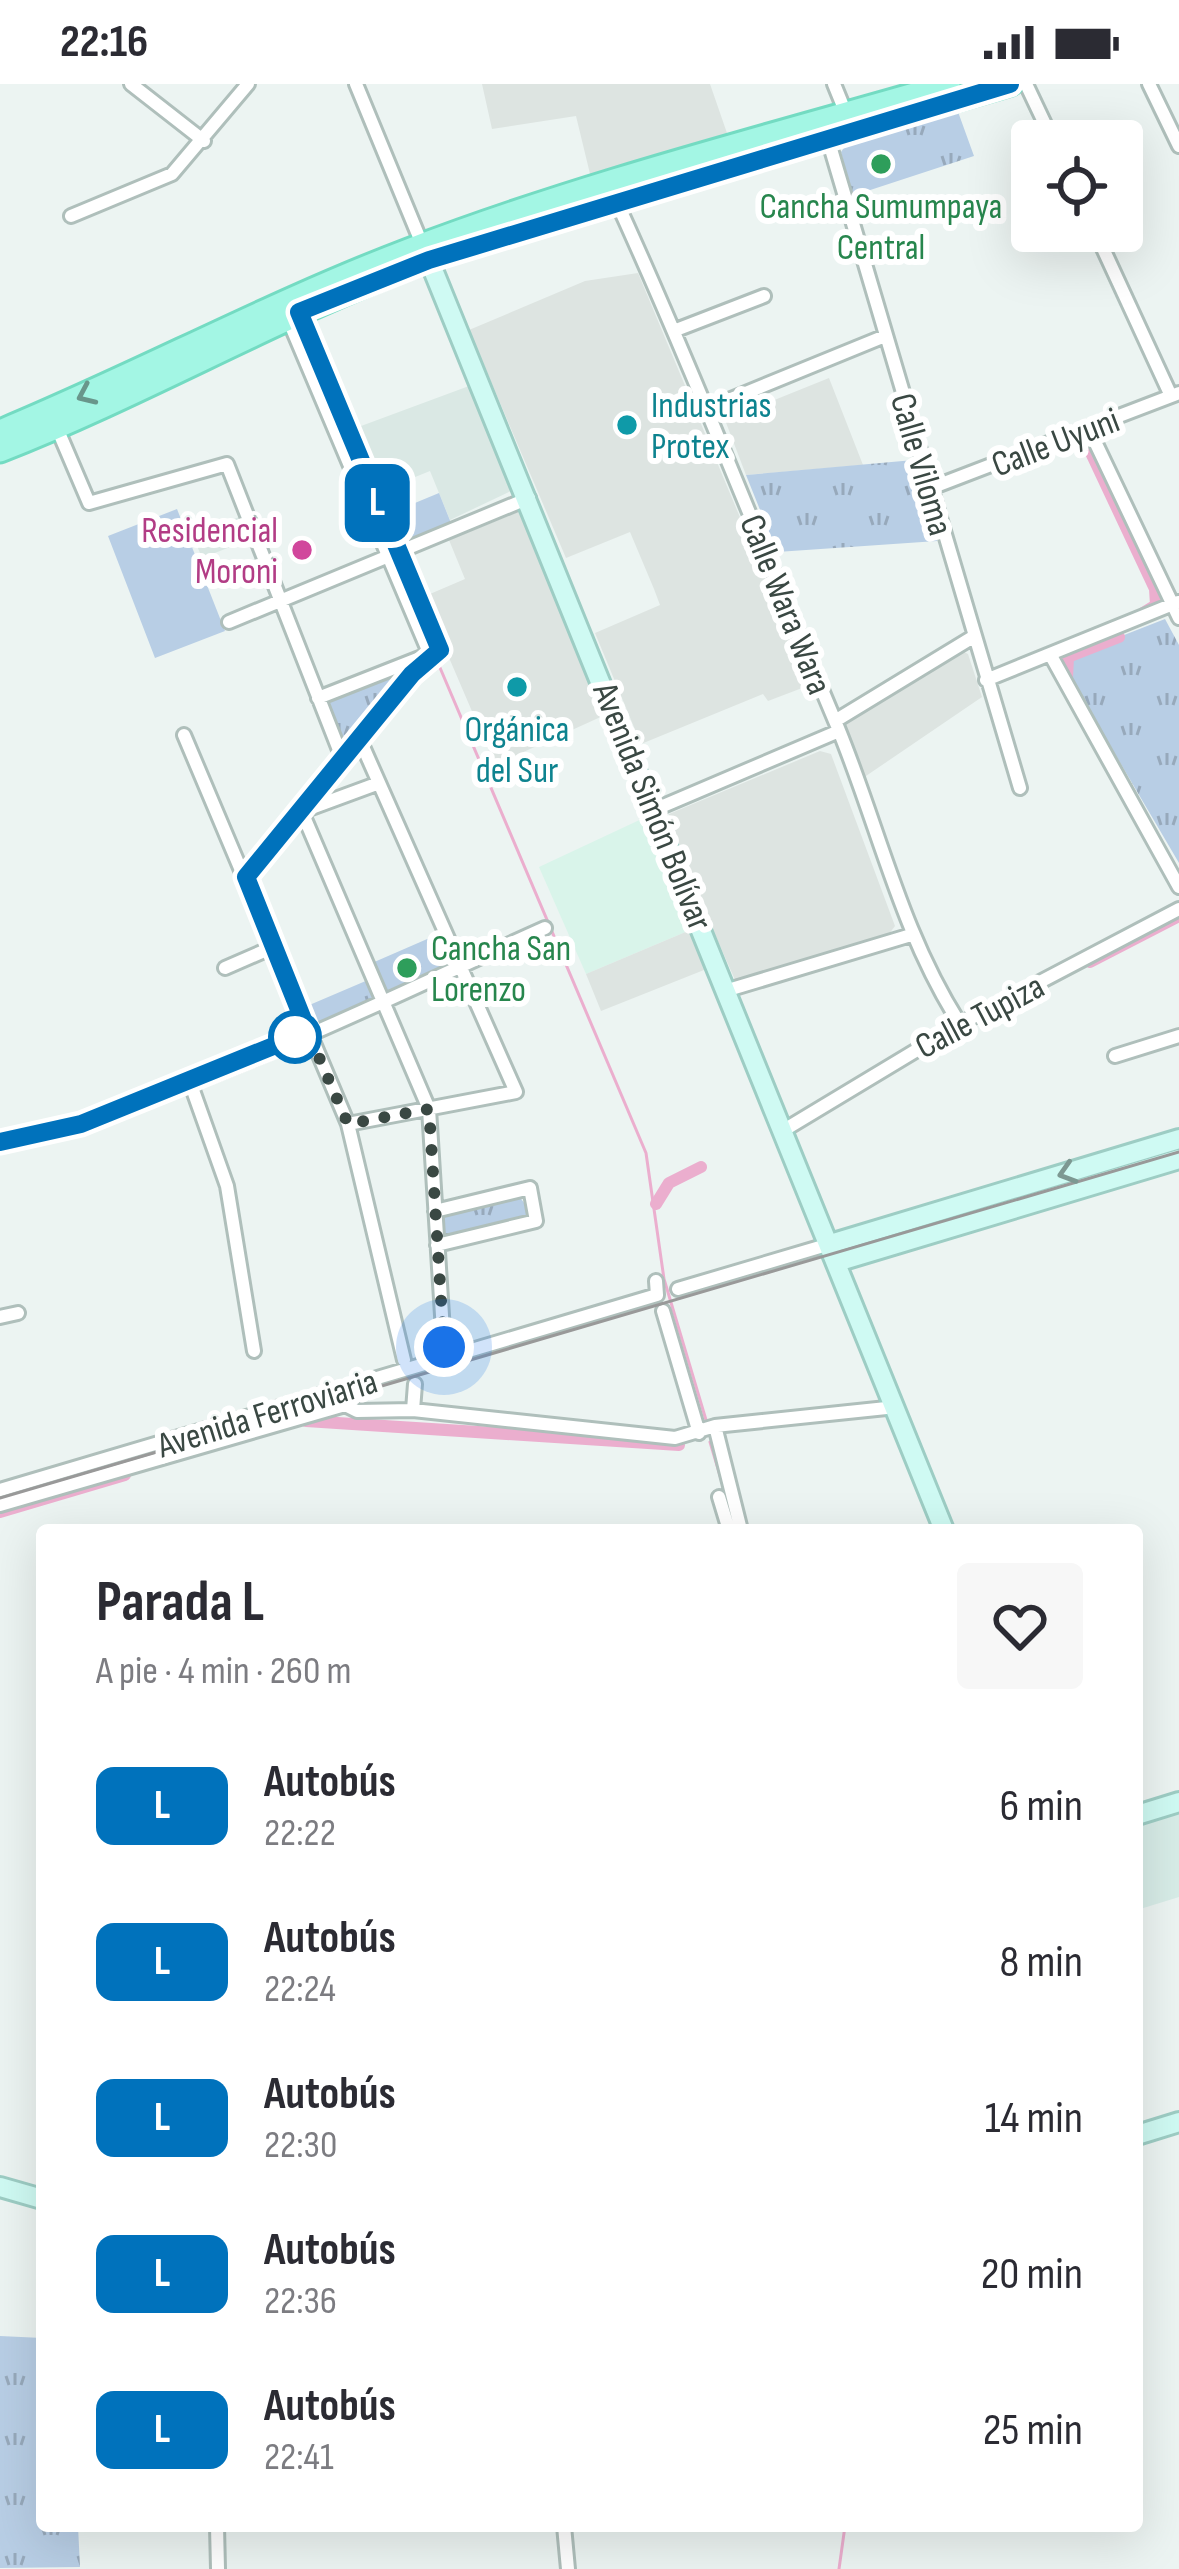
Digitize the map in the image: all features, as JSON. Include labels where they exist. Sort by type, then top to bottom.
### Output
[{"type":"main road","points":[[612,193],[828,139],[849,123],[949,84]]},
{"type":"main road","points":[[0,430],[426,252],[849,123],[1011,84]]},
{"type":"main road","points":[[0,451],[57,428],[290,306]]},
{"type":"street","points":[[131,84],[204,141]]},
{"type":"street","points":[[70,216],[172,173],[248,84]]},
{"type":"street","name":"Avenida Simón Bolívar","points":[[356,84],[656,809],[942,1524]]},
{"type":"street","points":[[834,84],[849,123]]},
{"type":"street","points":[[1026,84],[1043,120]]},
{"type":"street","points":[[1150,84],[1179,146]]},
{"type":"street","name":"Calle Viloma","points":[[828,139],[1020,788]]},
{"type":"street","name":"Calle Wara Wara","points":[[612,193],[676,330],[837,726],[911,935],[960,1024]]},
{"type":"street","points":[[1105,252],[1175,395]]},
{"type":"street","points":[[676,330],[764,296]]},
{"type":"street","points":[[290,306],[435,653]]},
{"type":"street","points":[[709,409],[885,336]]},
{"type":"street","name":"Calle Uyuni","points":[[931,488],[1175,395]]},
{"type":"street","points":[[57,428],[89,503],[227,464],[343,760]]},
{"type":"street","points":[[986,680],[1177,608],[1089,429]]},
{"type":"street","points":[[230,622],[529,498]]},
{"type":"street","points":[[656,809],[837,726],[973,637]]},
{"type":"street","points":[[318,698],[435,653]]},
{"type":"street","points":[[246,877],[435,653]]},
{"type":"street","points":[[1050,654],[1177,881]]},
{"type":"street","points":[[184,735],[348,1124],[404,1360]]},
{"type":"street","points":[[348,1124],[516,1092],[360,740]]},
{"type":"street","points":[[302,812],[379,783]]},
{"type":"street","points":[[302,812],[429,1109],[444,1347]]},
{"type":"street","name":"Calle Tupiza","points":[[784,1130],[960,1024],[1179,908]]},
{"type":"street","points":[[0,1142],[81,1124],[190,1082],[544,928]]},
{"type":"street","points":[[728,990],[911,935]]},
{"type":"street","points":[[224,968],[271,948]]},
{"type":"street","points":[[1115,1056],[1179,1036]]},
{"type":"street","points":[[190,1082],[227,1186],[254,1351]]},
{"type":"street","points":[[834,1253],[1179,1139]]},
{"type":"street","points":[[678,1289],[834,1253],[1179,1159]]},
{"type":"street","points":[[435,1210],[530,1189],[536,1221],[437,1245]]},
{"type":"street","name":"Avenida Ferroviaria","points":[[0,1490],[657,1295],[656,1281]]},
{"type":"street","points":[[663,1311],[699,1432]]},
{"type":"street","points":[[0,1317],[18,1313]]},
{"type":"street","name":"Avenida Ferroviaria","points":[[0,1505],[320,1408],[413,1410],[415,1384]]},
{"type":"street","points":[[413,1410],[675,1438],[715,1426],[896,1407]]},
{"type":"street","points":[[715,1426],[740,1524]]},
{"type":"street","points":[[719,1497],[727,1524]]},
{"type":"street","points":[[1143,1813],[1179,1802]]},
{"type":"street","points":[[1143,2133],[1179,2122]]},
{"type":"street","points":[[0,2186],[36,2197]]},
{"type":"street","points":[[217,2532],[218,2569]]},
{"type":"street","points":[[565,2532],[568,2569]]},
{"type":"shaded area","points":[[482,84],[710,84],[728,136],[591,178],[576,116],[492,129]]},
{"type":"shaded area","points":[[638,273],[810,685],[768,701],[763,694],[641,744],[595,633],[660,605],[654,589],[630,532],[566,558],[469,330],[585,281]]},
{"type":"shaded area","points":[[829,378],[863,465],[746,475],[725,420]]},
{"type":"shaded area","points":[[469,386],[511,491],[450,520],[430,471],[378,492],[353,429]]},
{"type":"shaded area","points":[[523,510],[605,715],[495,765],[423,597],[465,579],[449,540]]},
{"type":"shaded area","points":[[239,517],[248,540],[202,558],[193,536]]},
{"type":"shaded area","points":[[960,650],[968,654],[982,697],[863,778],[844,727],[849,717]]},
{"type":"shaded area","points":[[820,751],[831,754],[895,926],[889,934],[736,982],[665,822],[669,814]]},
{"type":"shaded area","points":[[648,816],[695,928],[586,974],[539,867]]},
{"type":"shaded area","points":[[695,928],[709,968],[601,1011],[586,974]]},
{"type":"shaded area","points":[[1179,1812],[1179,1897],[1143,1908],[1143,1825]]},
{"type":"green space","points":[[957,109],[974,156],[852,196],[841,152],[846,145]]},
{"type":"green space","points":[[914,460],[937,541],[777,552],[746,475]]},
{"type":"green space","points":[[439,493],[451,523],[399,545],[386,515]]},
{"type":"green space","points":[[177,509],[225,631],[155,658],[108,536]]},
{"type":"green space","points":[[1165,619],[1179,645],[1179,863],[1064,667],[1068,657]]},
{"type":"green space","points":[[407,671],[350,744],[342,742],[327,707],[331,699]]},
{"type":"green space","points":[[441,933],[455,965],[386,995],[372,963]]},
{"type":"green space","points":[[368,980],[376,998],[308,1027],[300,1009]]},
{"type":"green space","points":[[518,1195],[529,1209],[524,1219],[445,1237],[440,1233],[439,1217],[444,1212]]},
{"type":"green space","points":[[0,2336],[36,2338],[36,2532],[78,2532],[80,2567],[0,2568]]},
{"type":"waterway","points":[[1085,440],[1155,589],[1156,605],[1143,613]]},
{"type":"waterway","points":[[1067,678],[1068,657],[1119,637]]},
{"type":"waterway","points":[[438,663],[646,1153],[664,1279],[706,1420]]},
{"type":"waterway","points":[[1090,962],[1179,916]]},
{"type":"waterway","points":[[656,1204],[669,1183],[701,1167]]},
{"type":"waterway","points":[[306,1421],[679,1445]]},
{"type":"waterway","points":[[710,1442],[730,1509]]},
{"type":"waterway","points":[[0,1512],[125,1475]]},
{"type":"waterway","points":[[839,2569],[844,2532]]},
{"type":"tram line","points":[[0,1498],[1179,1152]]},
{"type":"bus line","name":"L","points":[[0,1142],[81,1124],[308,1032],[246,877],[412,674],[440,650],[299,312],[429,260],[1010,84]]},
{"type":"place","name":"Cancha Sumumpaya Central","points":[[881,164]]},
{"type":"place","name":"Industrias Protex","points":[[627,425]]},
{"type":"place","name":"Residencial Moroni","points":[[302,550]]},
{"type":"place","name":"Orgánica del Sur","points":[[517,687]]},
{"type":"place","name":"Cancha San Lorenzo","points":[[407,968]]},
{"type":"route","points":[[295,1037],[308,1032],[348,1124],[429,1109],[444,1347]]}]
